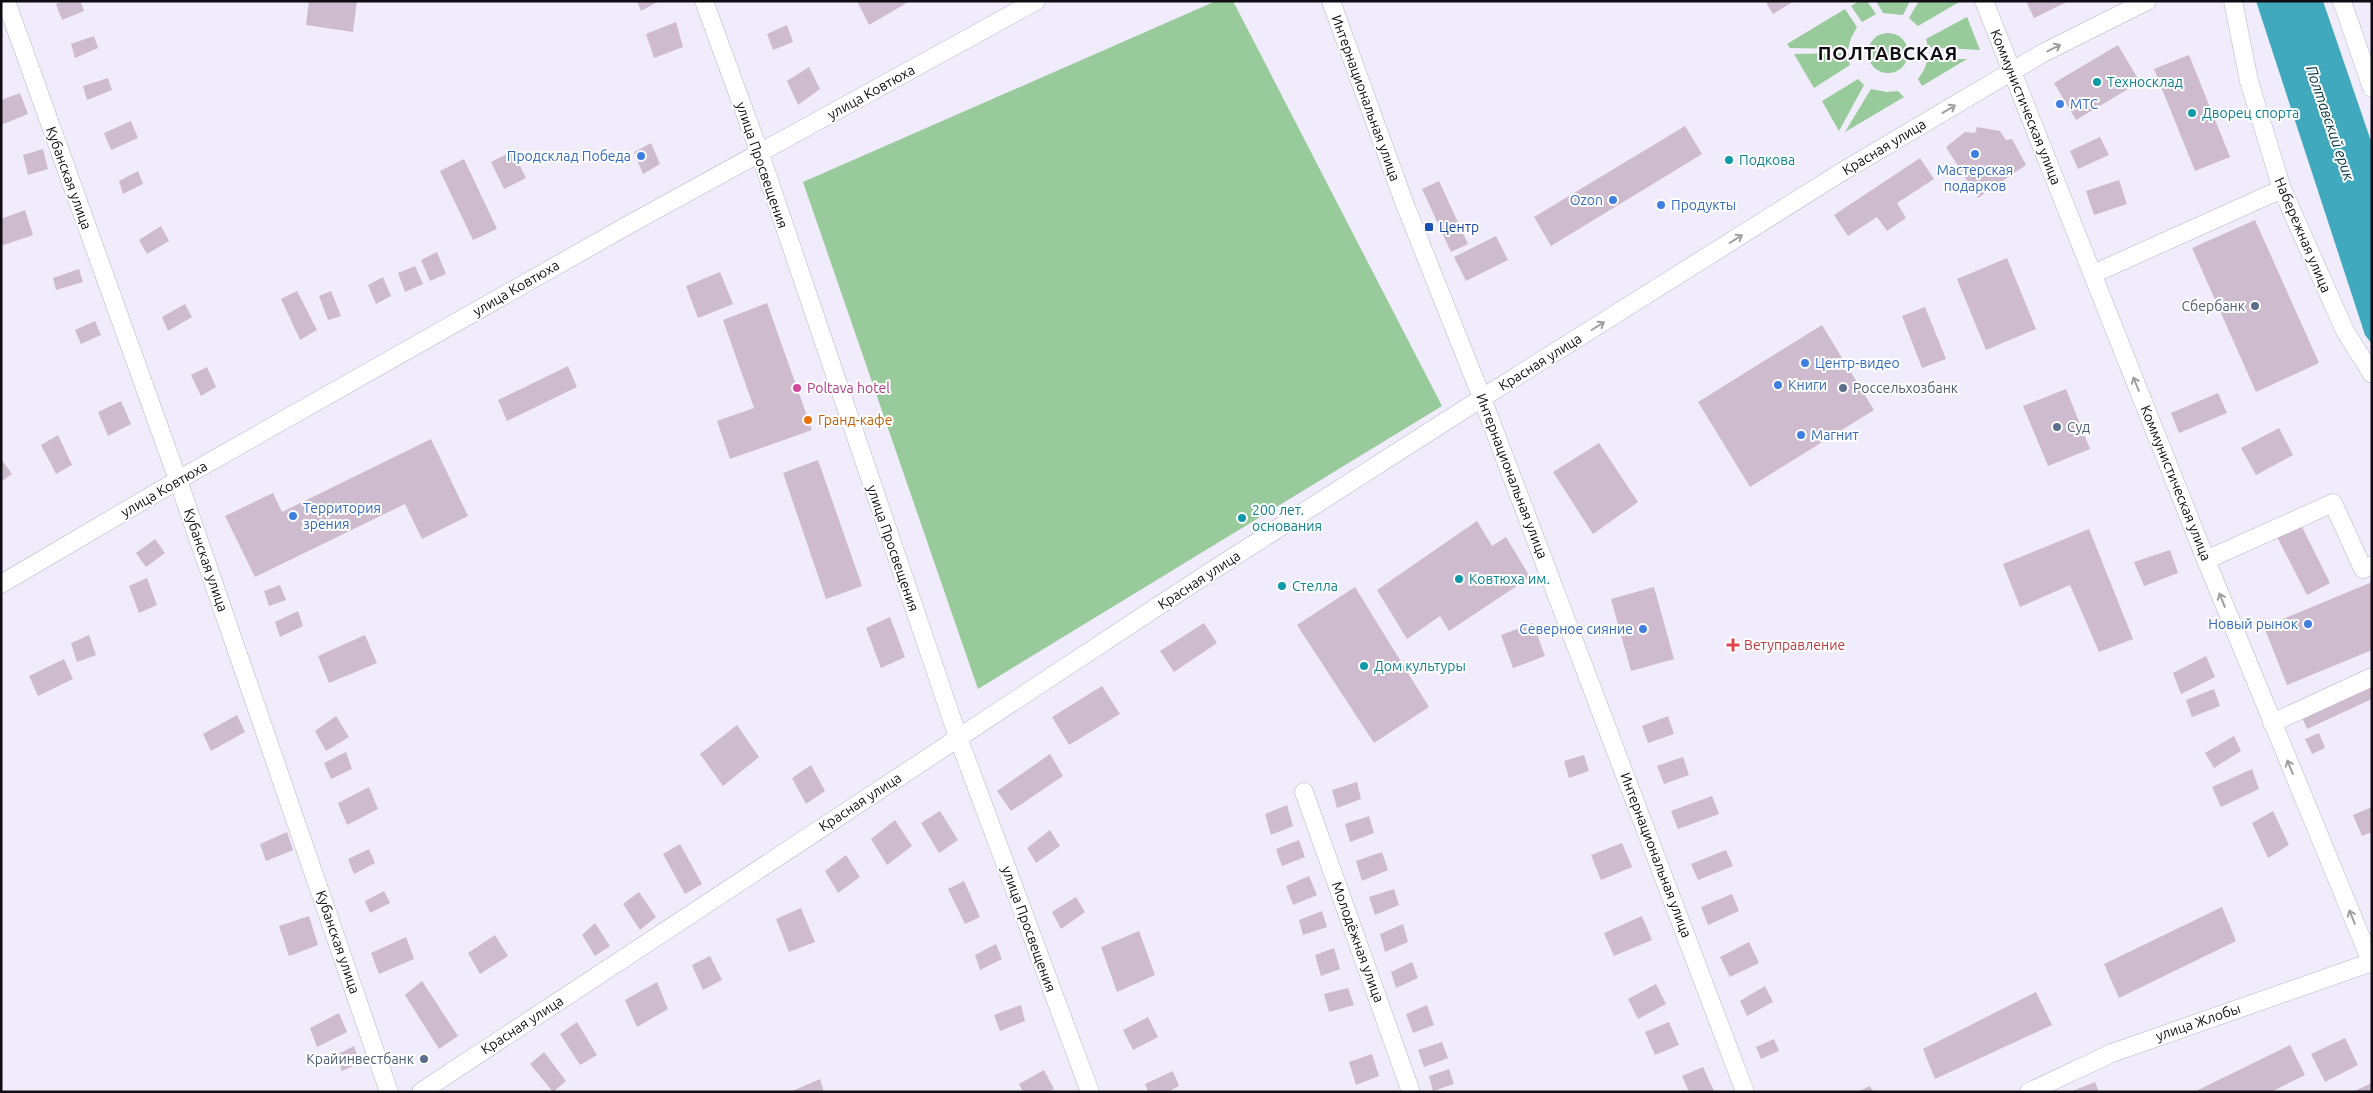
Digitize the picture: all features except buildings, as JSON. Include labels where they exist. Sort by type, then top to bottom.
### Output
[{"type":"street","name":"Кубанская улица","points":[[6,1],[178,480],[389,1092]]},
{"type":"street","name":"улица Просвещения","points":[[704,1],[760,154],[958,737],[1090,1092]]},
{"type":"street","name":"улица Ковтюха","points":[[1,584],[178,480],[622,228],[1036,1]]},
{"type":"street","name":"Интернациональная улица","points":[[1331,1],[1404,202],[1482,398],[1745,1092]]},
{"type":"street","name":"Коммунистическая улица","points":[[1984,1],[2206,560],[2372,962]]},
{"type":"street","name":"Красная улица","points":[[421,1092],[1210,572],[1482,398],[1840,173],[2043,53],[2147,1]]},
{"type":"street","name":"Набережная улица","points":[[2233,1],[2249,81],[2282,189],[2345,332],[2372,374]]},
{"type":"street","points":[[2342,1],[2372,88]]},
{"type":"street","points":[[2093,274],[2282,189]]},
{"type":"street","points":[[2206,560],[2332,503],[2363,569],[2372,565]]},
{"type":"street","points":[[2272,723],[2372,676]]},
{"type":"street","name":"Молодёжная улица","points":[[1304,792],[1411,1092]]},
{"type":"street","name":"улица Жлобы","points":[[2029,1092],[2112,1053],[2372,962]]},
{"type":"green space","points":[[1216,1],[1233,1],[1442,406],[978,689],[803,182]]},
{"type":"green space","points":[[1859,1],[1867,1],[1876,14],[1862,22],[1851,6]]},
{"type":"green space","points":[[1876,1],[1910,1],[1903,15],[1883,13]]},
{"type":"green space","points":[[1919,1],[1961,1],[1918,26],[1909,18]]},
{"type":"green space","points":[[1845,9],[1857,27],[1848,49],[1790,48],[1787,44]]},
{"type":"green space","points":[[1967,17],[1980,50],[1928,47],[1926,39]]},
{"type":"green space","points":[[1892,33],[1899,36],[1905,42],[1908,53],[1907,61],[1899,70],[1892,73],[1884,73],[1877,70],[1869,61],[1868,49],[1871,42],[1880,34]]},
{"type":"green space","points":[[1848,53],[1850,65],[1814,88],[1794,54]]},
{"type":"green space","points":[[1928,59],[1967,59],[1922,86],[1918,79]]},
{"type":"green space","points":[[1858,79],[1864,85],[1839,131],[1822,101]]},
{"type":"green space","points":[[1871,89],[1887,92],[1898,91],[1904,97],[1845,132]]},
{"type":"water","name":"Полтавский ерик","points":[[2256,1],[2323,1],[2372,144],[2372,344],[2365,335]]},
{"type":"place","name":"Техносклад","points":[[2097,82]]},
{"type":"place","name":"МТС","points":[[2060,104]]},
{"type":"place","name":"Дворец спорта","points":[[2192,113]]},
{"type":"place","name":"Мастерская подарков","points":[[1975,154]]},
{"type":"place","name":"Продсклад Победа","points":[[641,156]]},
{"type":"place","name":"Подкова","points":[[1729,160]]},
{"type":"place","name":"Ozon","points":[[1613,200]]},
{"type":"place","name":"Продукты","points":[[1661,205]]},
{"type":"place","name":"Центр","points":[[1429,227]]},
{"type":"place","name":"Сбербанк","points":[[2255,306]]},
{"type":"place","name":"Центр-видео","points":[[1805,363]]},
{"type":"place","name":"Книги","points":[[1778,385]]},
{"type":"place","name":"Poltava hotel","points":[[797,388]]},
{"type":"place","name":"Россельхозбанк","points":[[1843,388]]},
{"type":"place","name":"Гранд-кафе","points":[[808,420]]},
{"type":"place","name":"Суд","points":[[2057,427]]},
{"type":"place","name":"Магнит","points":[[1801,435]]},
{"type":"place","name":"Территория зрения","points":[[293,516]]},
{"type":"place","name":"200 лет. основания","points":[[1242,518]]},
{"type":"place","name":"Ковтюха им.","points":[[1459,579]]},
{"type":"place","name":"Стелла","points":[[1282,586]]},
{"type":"place","name":"Новый рынок","points":[[2308,624]]},
{"type":"place","name":"Северное сияние","points":[[1643,629]]},
{"type":"place","name":"Ветуправление","points":[[1733,645]]},
{"type":"place","name":"Дом культуры","points":[[1364,666]]},
{"type":"place","name":"Крайинвестбанк","points":[[424,1059]]},
{"type":"district","name":"ПОЛТАВСКАЯ","points":[[1888,53]]}]
